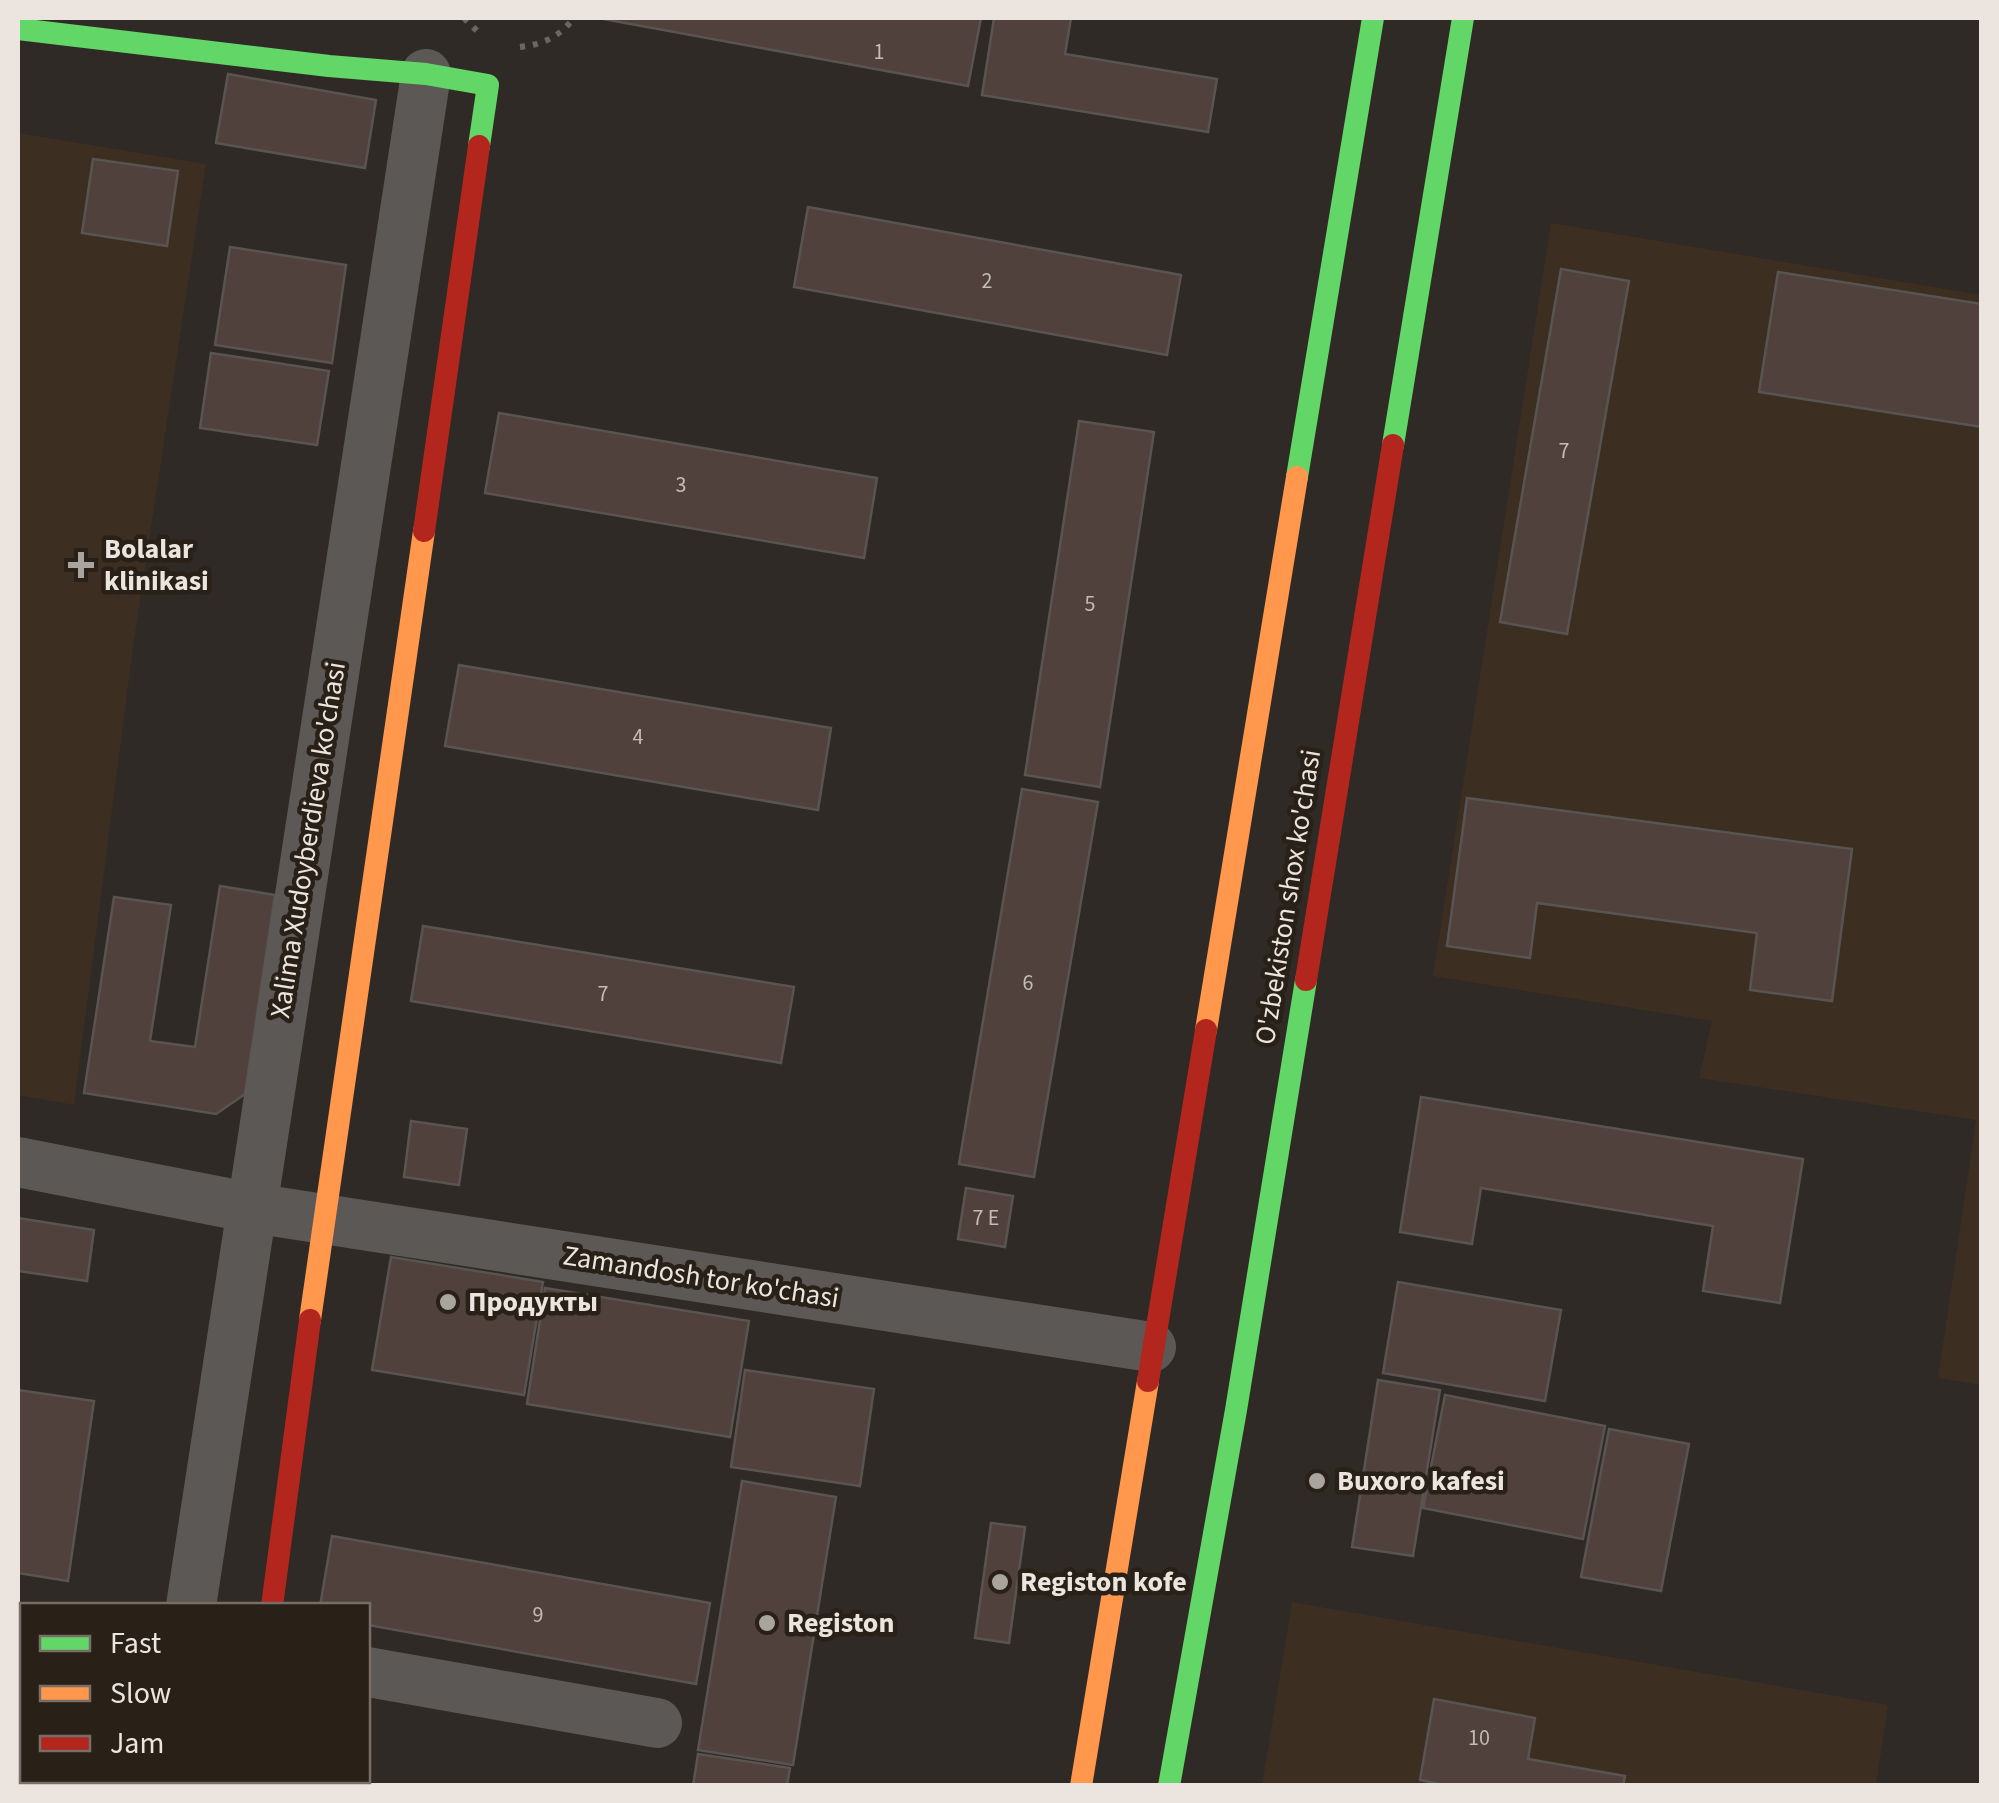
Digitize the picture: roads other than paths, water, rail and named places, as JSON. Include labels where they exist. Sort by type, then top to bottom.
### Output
[{"type":"main road","points":[[1081,1786],[1151,1348],[1375,63],[1373,18]]},
{"type":"main road","name":"O'zbekiston shox ko'chasi","points":[[1168,1786],[1236,1410],[1443,76],[1463,18]]},
{"type":"main road","points":[[18,30],[426,74],[488,85],[272,1603]]},
{"type":"street","name":"Xalima Xudoyberdieva ko'chasi","points":[[191,1603],[426,74]]},
{"type":"street","name":"Zamandosh tor ko'chasi","points":[[18,1162],[324,1220],[1151,1348]]},
{"type":"street","points":[[370,1672],[657,1722]]},
{"type":"place","name":"Bolalar klinikasi","points":[[81,565]]},
{"type":"place","name":"Продукты","points":[[448,1302]]},
{"type":"place","name":"Buxoro kafesi","points":[[1317,1481]]},
{"type":"place","name":"Registon kofe","points":[[1000,1582]]},
{"type":"place","name":"Registon","points":[[767,1623]]}]
